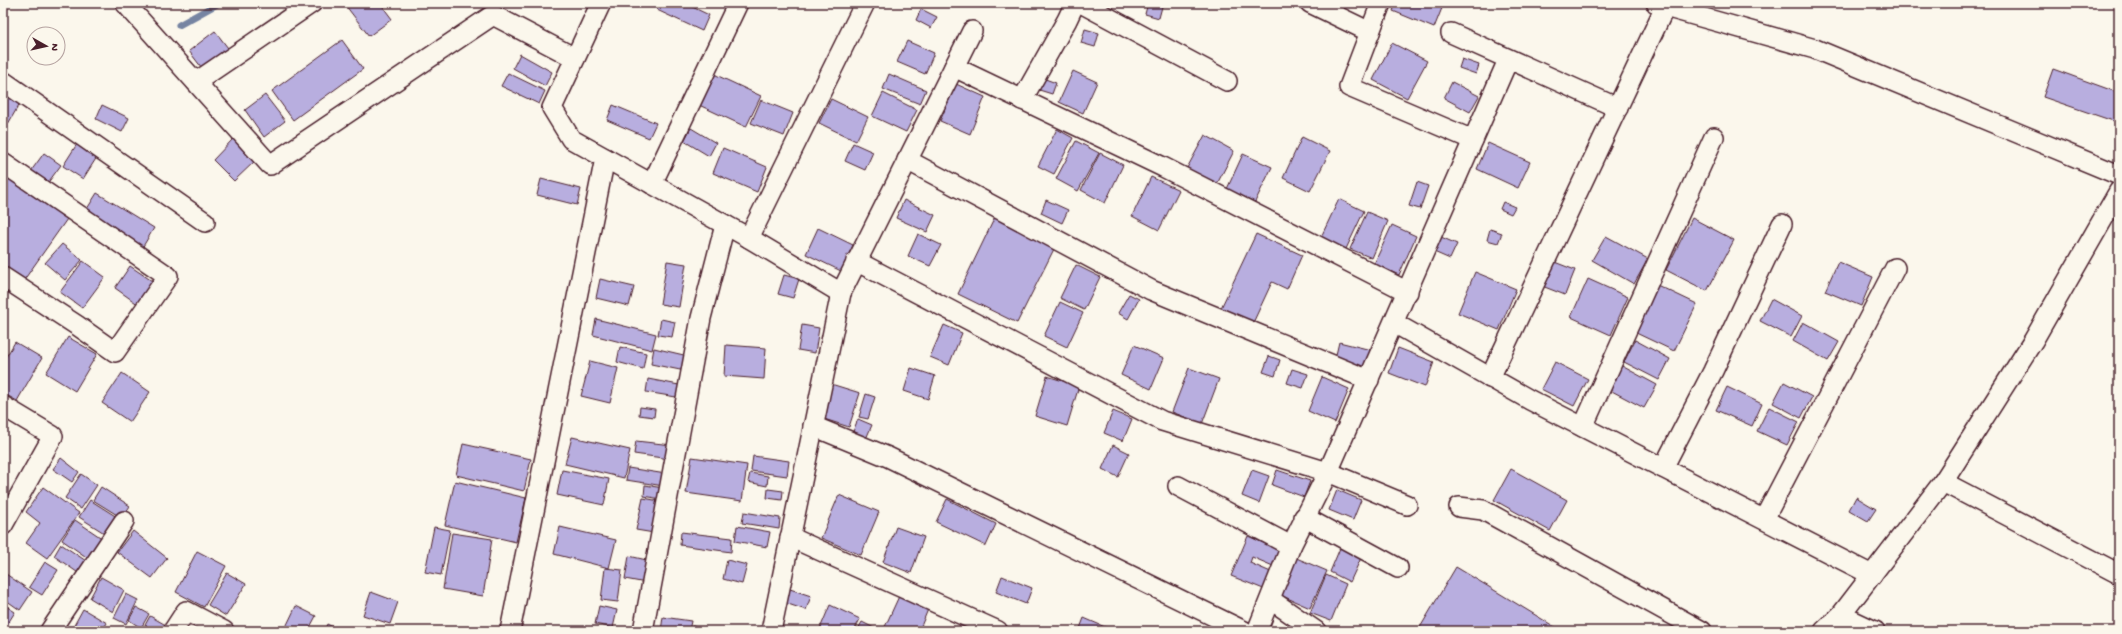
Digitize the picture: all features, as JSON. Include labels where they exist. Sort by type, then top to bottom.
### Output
[{"type":"street","points":[[125,3],[270,165],[492,15],[575,58]]},
{"type":"street","points":[[196,82],[312,3]]},
{"type":"street","points":[[601,3],[552,108],[571,139],[749,238],[840,293]]},
{"type":"street","points":[[652,184],[738,3]]},
{"type":"street","points":[[749,238],[865,3]]},
{"type":"street","points":[[1022,100],[1075,3]]},
{"type":"street","points":[[1081,3],[1227,81]]},
{"type":"street","points":[[1310,3],[1370,32]]},
{"type":"street","points":[[1381,3],[1349,87],[1474,140]]},
{"type":"street","points":[[1490,378],[1618,108],[1661,5],[1815,50],[2119,175]]},
{"type":"street","points":[[771,631],[840,293],[972,31]]},
{"type":"street","points":[[1451,33],[1508,60],[1618,108]]},
{"type":"street","points":[[1258,631],[1291,546],[1304,517],[1328,472],[1408,292],[1508,60]]},
{"type":"street","points":[[954,67],[1163,167],[1408,292]]},
{"type":"street","points":[[3,81],[205,222]]},
{"type":"street","points":[[1583,428],[1714,137]]},
{"type":"street","points":[[510,631],[605,158]]},
{"type":"street","points":[[907,160],[1152,290],[1369,380]]},
{"type":"street","points":[[3,163],[168,276],[114,352],[78,326],[3,277]]},
{"type":"street","points":[[1824,631],[1841,614],[1943,482],[2034,341],[2119,192]]},
{"type":"street","points":[[1663,468],[1713,371],[1782,224]]},
{"type":"street","points":[[643,631],[701,318],[725,225]]},
{"type":"street","points":[[856,261],[1162,421],[1328,472],[1407,505]]},
{"type":"street","points":[[1764,519],[1895,268]]},
{"type":"street","points":[[1394,323],[1490,378],[1583,428],[1872,574]]},
{"type":"street","points":[[3,406],[53,436],[3,525]]},
{"type":"street","points":[[813,426],[888,457],[1244,631]]},
{"type":"street","points":[[1943,482],[2119,574]]},
{"type":"street","points":[[1178,486],[1291,546]]},
{"type":"street","points":[[1459,507],[1483,510],[1702,631]]},
{"type":"street","points":[[1304,517],[1398,568]]},
{"type":"street","points":[[50,631],[124,521]]},
{"type":"street","points":[[790,537],[998,631]]},
{"type":"street","points":[[1271,600],[1316,631]]},
{"type":"street","points":[[173,631],[186,611],[224,631]]},
{"type":"street","points":[[1841,614],[1875,631]]},
{"type":"building","points":[[350,3],[380,3],[392,19],[369,36],[346,6]]},
{"type":"building","points":[[660,3],[684,3],[709,15],[702,31],[657,10]]},
{"type":"building","points":[[1148,3],[1163,3],[1159,18],[1145,14]]},
{"type":"building","points":[[1396,3],[1444,3],[1434,28],[1393,11]]},
{"type":"building","points":[[921,9],[937,17],[931,28],[916,20]]},
{"type":"building","points":[[1085,29],[1099,33],[1095,47],[1081,43]]},
{"type":"building","points":[[215,31],[231,52],[205,72],[189,51]]},
{"type":"building","points":[[342,40],[363,69],[293,120],[272,91]]},
{"type":"building","points":[[907,41],[934,53],[925,74],[897,62]]},
{"type":"building","points":[[1392,43],[1427,61],[1407,98],[1373,80]]},
{"type":"building","points":[[520,54],[552,72],[545,86],[513,68]]},
{"type":"building","points":[[1462,59],[1479,65],[1476,74],[1459,68]]},
{"type":"building","points":[[2053,69],[2119,93],[2119,123],[2043,97]]},
{"type":"building","points":[[1073,71],[1097,82],[1083,113],[1059,102]]},
{"type":"building","points":[[508,73],[545,91],[539,104],[501,86]]},
{"type":"building","points":[[714,74],[761,96],[746,127],[699,105]]},
{"type":"building","points":[[889,74],[926,90],[920,104],[883,89]]},
{"type":"building","points":[[1040,77],[1056,83],[1052,94],[1036,89]]},
{"type":"building","points":[[1452,82],[1479,96],[1470,112],[1444,98]]},
{"type":"building","points":[[956,84],[985,97],[970,134],[940,121]]},
{"type":"building","points":[[3,93],[20,103],[8,124],[3,121]]},
{"type":"building","points":[[883,93],[917,110],[906,132],[872,116]]},
{"type":"building","points":[[265,95],[285,121],[264,137],[245,110]]},
{"type":"building","points":[[831,99],[868,117],[856,141],[819,123]]},
{"type":"building","points":[[761,100],[793,113],[784,136],[751,123]]},
{"type":"building","points":[[102,105],[129,118],[122,132],[96,119]]},
{"type":"building","points":[[613,105],[656,123],[649,138],[607,120]]},
{"type":"building","points":[[691,128],[716,143],[709,156],[684,141]]},
{"type":"building","points":[[1057,129],[1073,138],[1054,174],[1038,166]]},
{"type":"building","points":[[1205,135],[1234,151],[1217,184],[1187,168]]},
{"type":"building","points":[[1302,137],[1330,151],[1310,191],[1283,178]]},
{"type":"building","points":[[233,139],[255,161],[234,181],[213,160]]},
{"type":"building","points":[[1076,141],[1099,153],[1078,191],[1056,179]]},
{"type":"building","points":[[853,143],[873,152],[865,170],[845,161]]},
{"type":"building","points":[[1488,143],[1530,162],[1518,188],[1477,169]]},
{"type":"building","points":[[77,144],[97,157],[83,179],[63,166]]},
{"type":"building","points":[[723,148],[767,167],[757,192],[713,173]]},
{"type":"building","points":[[44,153],[61,165],[47,184],[31,171]]},
{"type":"building","points":[[1100,153],[1123,165],[1105,203],[1081,190]]},
{"type":"building","points":[[1243,154],[1272,167],[1255,202],[1227,189]]},
{"type":"building","points":[[3,173],[67,219],[24,280],[3,265]]},
{"type":"building","points":[[1151,177],[1179,190],[1159,230],[1132,216]]},
{"type":"building","points":[[541,179],[581,189],[577,205],[537,195]]},
{"type":"building","points":[[1417,182],[1428,186],[1420,209],[1409,206]]},
{"type":"building","points":[[97,193],[154,228],[142,248],[85,212]]},
{"type":"building","points":[[1339,199],[1364,211],[1346,249],[1321,237]]},
{"type":"building","points":[[904,200],[935,215],[927,232],[896,218]]},
{"type":"building","points":[[1046,200],[1068,210],[1062,223],[1041,213]]},
{"type":"building","points":[[1503,202],[1515,207],[1511,214],[1500,209]]},
{"type":"building","points":[[1367,212],[1388,221],[1372,258],[1350,249]]},
{"type":"building","points":[[995,217],[1055,247],[1017,323],[958,294]]},
{"type":"building","points":[[1692,218],[1734,240],[1707,291],[1666,270]]},
{"type":"building","points":[[1392,225],[1416,236],[1399,275],[1374,264]]},
{"type":"building","points":[[818,228],[853,245],[841,271],[806,254]]},
{"type":"building","points":[[1490,229],[1502,233],[1498,243],[1487,240]]},
{"type":"building","points":[[918,234],[941,245],[930,266],[908,256]]},
{"type":"building","points":[[1256,234],[1302,255],[1287,289],[1272,282],[1252,325],[1220,310]]},
{"type":"building","points":[[1606,236],[1648,259],[1634,284],[1592,260]]},
{"type":"building","points":[[1441,237],[1457,244],[1450,259],[1434,252]]},
{"type":"building","points":[[62,244],[82,260],[65,280],[45,263]]},
{"type":"building","points":[[83,261],[105,277],[82,308],[60,292]]},
{"type":"building","points":[[667,261],[686,264],[679,307],[660,304]]},
{"type":"building","points":[[1552,261],[1575,270],[1565,295],[1542,286]]},
{"type":"building","points":[[1838,262],[1873,277],[1861,306],[1825,291]]},
{"type":"building","points":[[1076,265],[1100,277],[1084,310],[1060,298]]},
{"type":"building","points":[[130,266],[155,283],[139,305],[115,288]]},
{"type":"building","points":[[1475,272],[1516,289],[1499,330],[1458,313]]},
{"type":"building","points":[[784,275],[799,279],[793,298],[778,294]]},
{"type":"building","points":[[600,279],[634,287],[629,306],[596,298]]},
{"type":"building","points":[[1588,279],[1628,297],[1611,335],[1571,317]]},
{"type":"building","points":[[1657,285],[1697,304],[1674,351],[1634,332]]},
{"type":"building","points":[[1129,294],[1139,299],[1128,319],[1118,313]]},
{"type":"building","points":[[1771,299],[1802,316],[1791,337],[1760,321]]},
{"type":"building","points":[[1060,302],[1083,313],[1067,347],[1044,336]]},
{"type":"building","points":[[596,319],[656,334],[652,350],[593,335]]},
{"type":"building","points":[[661,319],[675,322],[672,337],[658,335]]},
{"type":"building","points":[[1803,322],[1839,342],[1828,361],[1793,341]]},
{"type":"building","points":[[802,325],[819,328],[815,353],[798,350]]},
{"type":"building","points":[[944,325],[962,333],[949,365],[930,357]]},
{"type":"building","points":[[68,337],[97,354],[75,391],[46,373]]},
{"type":"building","points":[[1635,340],[1670,359],[1659,380],[1624,362]]},
{"type":"building","points":[[15,342],[42,358],[17,401],[3,393],[3,362]]},
{"type":"building","points":[[1339,342],[1371,350],[1366,368],[1335,359]]},
{"type":"building","points":[[726,345],[766,348],[764,379],[724,376]]},
{"type":"building","points":[[1134,345],[1164,358],[1151,389],[1121,375]]},
{"type":"building","points":[[620,347],[646,353],[643,369],[617,362]]},
{"type":"building","points":[[654,348],[688,356],[685,371],[651,364]]},
{"type":"building","points":[[1398,348],[1434,362],[1425,387],[1389,373]]},
{"type":"building","points":[[1269,356],[1280,360],[1275,376],[1263,372]]},
{"type":"building","points":[[590,361],[618,368],[610,403],[581,396]]},
{"type":"building","points":[[1555,362],[1588,379],[1574,406],[1541,389]]},
{"type":"building","points":[[1620,365],[1657,385],[1644,408],[1608,389]]},
{"type":"building","points":[[911,368],[935,376],[928,399],[904,391]]},
{"type":"building","points":[[1189,368],[1219,379],[1202,424],[1172,412]]},
{"type":"building","points":[[1292,369],[1308,374],[1303,388],[1287,383]]},
{"type":"building","points":[[122,373],[150,392],[130,422],[102,403]]},
{"type":"building","points":[[1047,376],[1079,386],[1067,426],[1035,416]]},
{"type":"building","points":[[1322,377],[1349,389],[1335,423],[1308,411]]},
{"type":"building","points":[[648,379],[684,386],[682,398],[646,392]]},
{"type":"building","points":[[1784,382],[1812,397],[1801,418],[1773,403]]},
{"type":"building","points":[[831,384],[860,393],[849,427],[821,418]]},
{"type":"building","points":[[1727,387],[1762,404],[1752,426],[1716,410]]},
{"type":"building","points":[[866,394],[875,397],[868,419],[859,417]]},
{"type":"building","points":[[640,407],[655,409],[654,417],[639,415]]},
{"type":"building","points":[[1769,407],[1799,422],[1787,445],[1757,431]]},
{"type":"building","points":[[1113,411],[1132,419],[1123,441],[1104,433]]},
{"type":"building","points":[[858,419],[872,425],[865,441],[852,434]]},
{"type":"building","points":[[572,437],[630,450],[624,478],[565,464]]},
{"type":"building","points":[[636,441],[672,445],[670,459],[634,454]]},
{"type":"building","points":[[463,444],[531,459],[524,491],[456,475]]},
{"type":"building","points":[[1113,445],[1129,453],[1118,477],[1102,469]]},
{"type":"building","points":[[753,456],[789,461],[787,476],[751,471]]},
{"type":"building","points":[[692,457],[747,465],[742,501],[686,493]]},
{"type":"building","points":[[61,458],[79,472],[72,482],[53,469]]},
{"type":"building","points":[[628,468],[666,474],[664,486],[626,480]]},
{"type":"building","points":[[1511,469],[1567,500],[1550,531],[1494,500]]},
{"type":"building","points":[[562,470],[609,479],[604,505],[557,495]]},
{"type":"building","points":[[1252,470],[1269,476],[1259,503],[1242,496]]},
{"type":"building","points":[[1277,470],[1310,481],[1304,497],[1272,485]]},
{"type":"building","points":[[750,473],[768,476],[767,486],[748,482]]},
{"type":"building","points":[[81,474],[97,485],[81,509],[65,498]]},
{"type":"building","points":[[455,481],[526,498],[516,542],[445,525]]},
{"type":"building","points":[[645,485],[663,488],[661,499],[644,496]]},
{"type":"building","points":[[43,487],[79,513],[47,558],[26,543],[40,523],[26,512]]},
{"type":"building","points":[[101,487],[130,506],[122,518],[93,500]]},
{"type":"building","points":[[768,489],[783,491],[782,500],[767,498]]},
{"type":"building","points":[[1337,490],[1361,500],[1353,520],[1329,510]]},
{"type":"building","points":[[839,495],[879,512],[861,555],[821,538]]},
{"type":"building","points":[[1856,497],[1876,509],[1868,521],[1849,510]]},
{"type":"building","points":[[643,498],[660,501],[654,533],[636,530]]},
{"type":"building","points":[[947,499],[996,524],[986,546],[936,522]]},
{"type":"building","points":[[90,500],[120,519],[109,536],[79,517]]},
{"type":"building","points":[[744,512],[780,518],[779,529],[742,523]]},
{"type":"building","points":[[75,520],[106,541],[92,561],[62,540]]},
{"type":"building","points":[[737,526],[770,532],[767,547],[735,541]]},
{"type":"building","points":[[434,527],[450,530],[441,575],[425,572]]},
{"type":"building","points":[[560,527],[616,540],[609,568],[554,554]]},
{"type":"building","points":[[896,527],[924,537],[911,573],[883,562]]},
{"type":"building","points":[[133,531],[167,558],[152,578],[117,552]]},
{"type":"building","points":[[681,532],[732,538],[731,552],[680,545]]},
{"type":"building","points":[[452,533],[492,539],[483,596],[443,589]]},
{"type":"building","points":[[1248,536],[1279,550],[1273,566],[1252,557],[1250,563],[1273,573],[1266,590],[1231,576]]},
{"type":"building","points":[[61,544],[92,565],[84,577],[54,556]]},
{"type":"building","points":[[1340,548],[1361,558],[1350,582],[1330,572]]},
{"type":"building","points":[[197,551],[226,566],[204,607],[176,592]]},
{"type":"building","points":[[629,556],[651,561],[646,583],[625,579]]},
{"type":"building","points":[[1294,557],[1327,571],[1310,608],[1278,594]]},
{"type":"building","points":[[727,560],[747,565],[742,584],[723,579]]},
{"type":"building","points":[[45,562],[58,570],[42,595],[29,587]]},
{"type":"building","points":[[1456,567],[1560,630],[1560,631],[1418,631]]},
{"type":"building","points":[[605,568],[622,570],[618,602],[601,600]]},
{"type":"building","points":[[3,572],[32,592],[20,610],[3,598]]},
{"type":"building","points":[[227,573],[246,584],[226,616],[208,605]]},
{"type":"building","points":[[1326,575],[1346,584],[1331,621],[1310,613]]},
{"type":"building","points":[[1002,576],[1032,588],[1026,604],[996,592]]},
{"type":"building","points":[[101,577],[124,590],[113,612],[90,598]]},
{"type":"building","points":[[790,589],[811,596],[806,610],[785,603]]},
{"type":"building","points":[[371,592],[398,602],[390,624],[363,615]]},
{"type":"building","points":[[126,594],[138,600],[126,624],[114,618]]},
{"type":"building","points":[[900,594],[929,607],[919,631],[884,629]]},
{"type":"building","points":[[3,604],[15,612],[3,631]]},
{"type":"building","points":[[830,605],[860,619],[854,631],[819,631]]},
{"type":"building","points":[[296,606],[316,616],[308,631],[284,631]]},
{"type":"building","points":[[599,606],[617,610],[613,628],[595,624]]},
{"type":"building","points":[[136,607],[149,614],[141,628],[129,620]]},
{"type":"building","points":[[83,609],[107,623],[102,631],[71,631]]},
{"type":"building","points":[[150,616],[171,628],[170,631],[151,631],[144,627]]},
{"type":"building","points":[[663,617],[691,621],[689,631],[661,631]]},
{"type":"building","points":[[1084,618],[1112,630],[1112,631],[1079,631]]},
{"type":"building","points":[[862,622],[880,631],[857,631]]},
{"type":"building","points":[[327,624],[341,631],[324,631]]},
{"type":"building","points":[[692,626],[717,631],[691,631]]},
{"type":"waterway","points":[[179,25],[219,3]]}]
